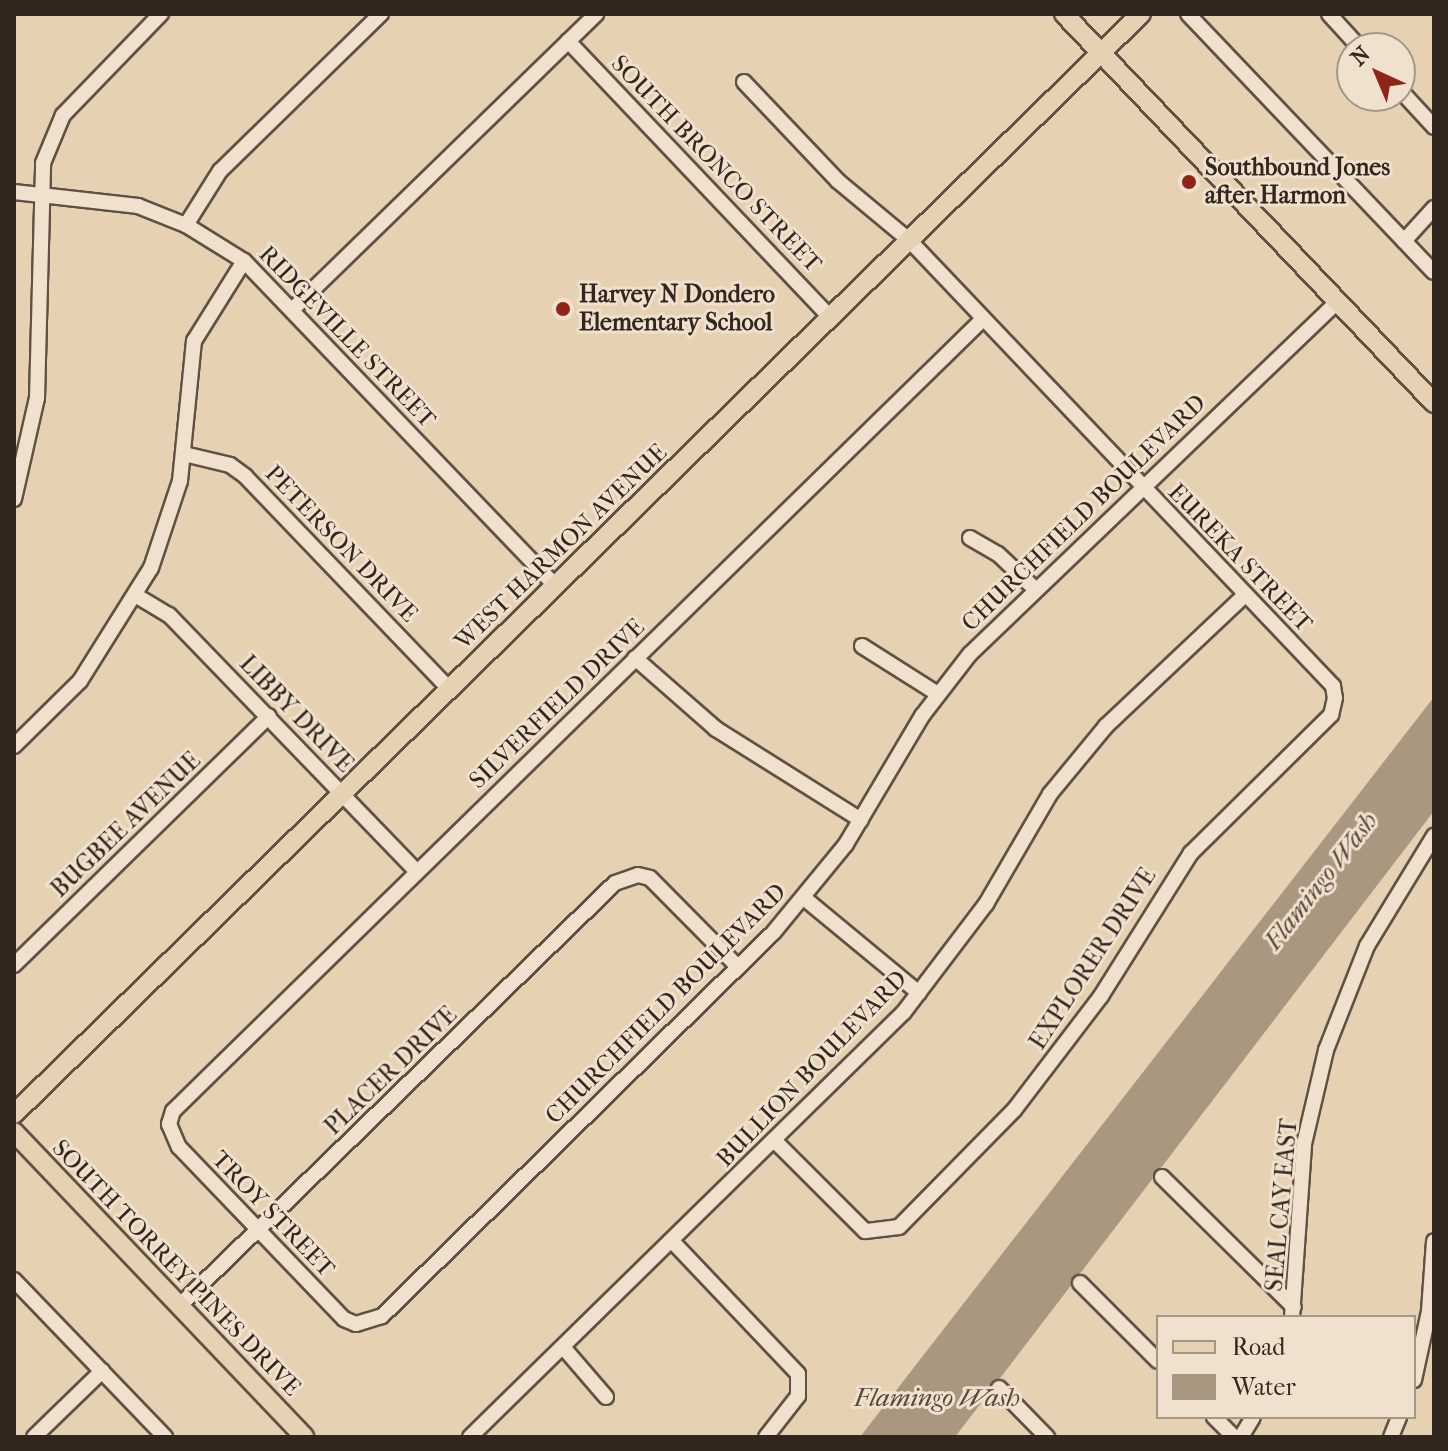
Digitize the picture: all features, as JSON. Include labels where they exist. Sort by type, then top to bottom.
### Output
[{"type":"main road","points":[[1064,14],[1434,403]]},
{"type":"main road","name":"WEST HARMON AVENUE","points":[[14,1114],[1104,56],[1141,14]]},
{"type":"main road","name":"SOUTH TORREY PINES DRIVE","points":[[14,1132],[304,1437]]},
{"type":"street","points":[[14,499],[37,398],[43,163],[63,115],[161,14]]},
{"type":"street","points":[[186,225],[220,171],[381,14]]},
{"type":"street","points":[[293,309],[596,14]]},
{"type":"street","points":[[1188,14],[1434,272]]},
{"type":"street","points":[[1329,14],[1345,32]]},
{"type":"street","name":"SOUTH BRONCO STREET","points":[[568,41],[831,318]]},
{"type":"street","name":"EUREKA STREET","points":[[744,82],[838,181],[910,241],[1333,686],[1335,698]]},
{"type":"street","points":[[1416,107],[1434,127]]},
{"type":"street","name":"RIDGEVILLE STREET","points":[[14,192],[107,199],[186,225],[244,261],[556,586]]},
{"type":"street","points":[[1404,241],[1434,208]]},
{"type":"street","points":[[14,746],[80,681],[137,596],[168,523],[184,454],[194,341],[244,261]]},
{"type":"street","name":"CHURCHFIELD BOULEVARD","points":[[356,1324],[382,1316],[738,967],[804,898],[861,820],[938,694],[1034,588],[1337,302]]},
{"type":"street","name":"SILVERFIELD DRIVE","points":[[169,1124],[182,1099],[983,319]]},
{"type":"street","name":"PETERSON DRIVE","points":[[184,454],[230,465],[245,476],[450,690]]},
{"type":"street","points":[[970,538],[998,554],[1034,588]]},
{"type":"street","name":"BULLION BOULEVARD","points":[[470,1437],[775,1141],[919,993],[986,904],[1059,783],[1106,726],[1245,595]]},
{"type":"street","name":"LIBBY DRIVE","points":[[137,596],[169,615],[416,871]]},
{"type":"street","points":[[862,646],[938,694]]},
{"type":"street","points":[[635,658],[716,729],[861,820]]},
{"type":"street","name":"EXPLORER DRIVE","points":[[775,1141],[865,1231],[876,1234],[899,1227],[1014,1110],[1101,996],[1191,853],[1331,715],[1335,698]]},
{"type":"street","name":"BUGBEE AVENUE","points":[[14,965],[269,716]]},
{"type":"street","name":"SEAL CAY EAST","points":[[1293,1312],[1304,1144],[1326,1050],[1367,946],[1434,836]]},
{"type":"street","name":"PLACER DRIVE","points":[[179,1306],[615,883],[638,875],[650,878],[738,967]]},
{"type":"street","points":[[804,898],[919,993]]},
{"type":"street","name":"TROY STREET","points":[[169,1124],[179,1147],[344,1319],[356,1324]]},
{"type":"street","points":[[1162,1177],[1293,1312]]},
{"type":"street","points":[[672,1241],[798,1374],[800,1385],[766,1437]]},
{"type":"street","points":[[1416,1371],[1429,1311],[1434,1241]]},
{"type":"street","points":[[14,1280],[165,1437]]},
{"type":"street","points":[[1080,1283],[1156,1359]]},
{"type":"street","points":[[563,1347],[606,1397]]},
{"type":"street","points":[[34,1437],[102,1371]]},
{"type":"street","points":[[999,1388],[1047,1437]]},
{"type":"street","points":[[1216,1419],[1234,1437]]},
{"type":"street","points":[[1241,1437],[1252,1419]]},
{"type":"water","name":"Flamingo Wash","points":[[1434,697],[1434,811],[955,1437],[860,1437]]},
{"type":"place","name":"Southbound Jones after Harmon","points":[[1189,182]]},
{"type":"place","name":"Harvey N Dondero Elementary School","points":[[563,309]]}]
